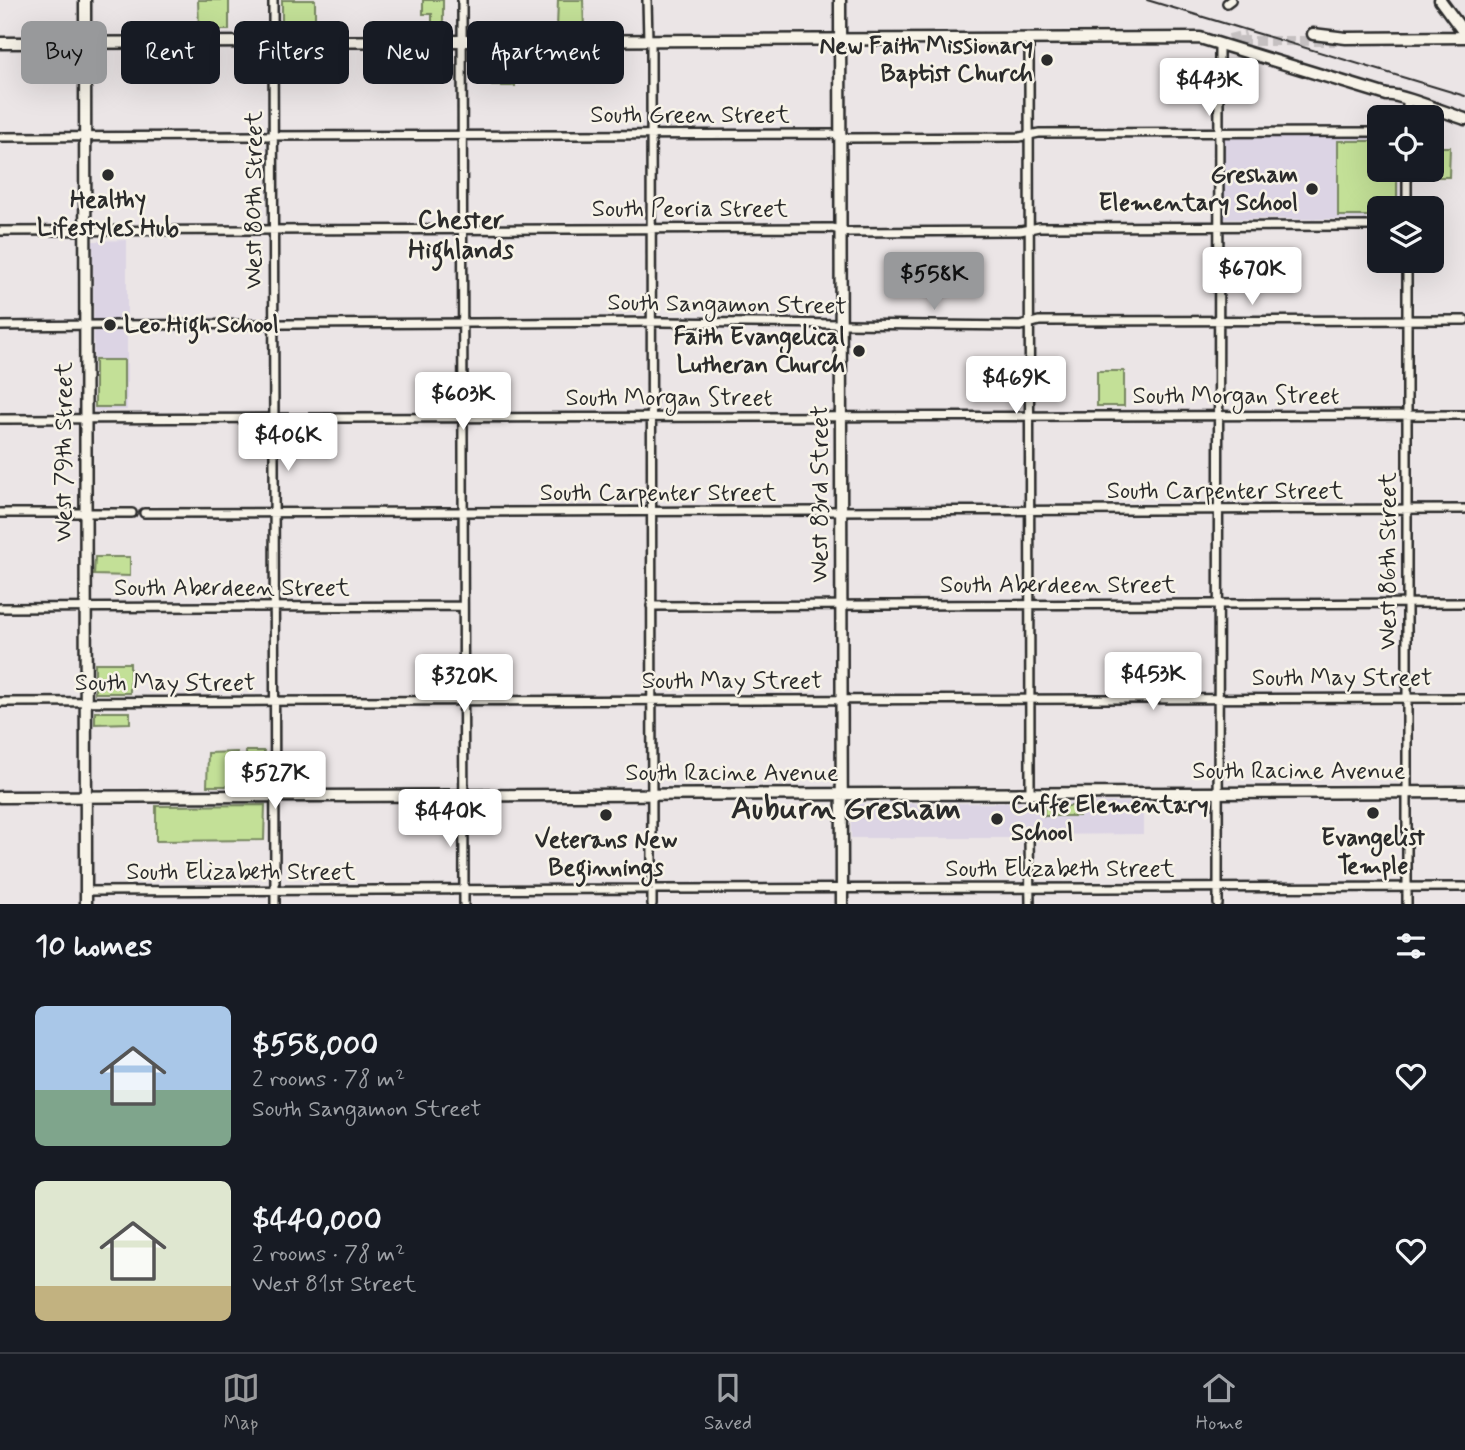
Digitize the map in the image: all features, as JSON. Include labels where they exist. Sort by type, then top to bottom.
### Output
[{"type":"main road","name":"West 79th Street","points":[[85,0],[85,21]]},
{"type":"main road","name":"West 83rd Street","points":[[840,0],[842,904]]},
{"type":"main road","points":[[1440,0],[1465,36]]},
{"type":"main road","points":[[1313,34],[1341,39],[1465,36]]},
{"type":"main road","points":[[349,42],[1200,38],[1387,95],[1399,95],[1407,101],[1465,119]]},
{"type":"main road","points":[[1219,45],[1234,40]]},
{"type":"main road","points":[[107,42],[234,42]]},
{"type":"main road","points":[[0,43],[21,43]]},
{"type":"main road","name":"West 79th Street","points":[[85,84],[86,904]]},
{"type":"main road","name":"South Racine Avenue","points":[[0,797],[1465,792]]},
{"type":"street","name":"West 80th Street","points":[[273,0],[273,21]]},
{"type":"street","points":[[461,0],[464,904]]},
{"type":"street","points":[[647,0],[651,135],[652,904]]},
{"type":"street","points":[[1029,39],[1030,793]]},
{"type":"street","points":[[1219,45],[1219,904]]},
{"type":"street","name":"West 80th Street","points":[[273,84],[275,904]]},
{"type":"street","name":"South Green Street","points":[[0,137],[1367,132]]},
{"type":"street","name":"South Peoria Street","points":[[0,232],[1367,226]]},
{"type":"street","name":"West 86th Street","points":[[1407,273],[1408,904]]},
{"type":"street","name":"South Sangamon Street","points":[[113,325],[1465,320]]},
{"type":"street","points":[[0,326],[102,325]]},
{"type":"street","name":"South Morgan Street","points":[[0,419],[1465,415]]},
{"type":"street","name":"South Carpenter Street","points":[[144,513],[1465,509]]},
{"type":"street","points":[[0,513],[132,513]]},
{"type":"street","name":"South Aberdeen Street","points":[[651,606],[1465,603]]},
{"type":"street","name":"South Aberdeen Street","points":[[0,608],[463,606]]},
{"type":"street","name":"South May Street","points":[[0,702],[1465,698]]},
{"type":"street","points":[[1030,841],[1030,904]]},
{"type":"street","name":"South Elizabeth Street","points":[[86,891],[1465,887]]},
{"type":"shaded area","name":"Gresham Elementary School","points":[[1223,137],[1367,138],[1367,182],[1399,182],[1399,196],[1367,196],[1367,219],[1224,219]]},
{"type":"shaded area","name":"Leo High School","points":[[127,240],[127,410],[94,411],[93,241]]},
{"type":"shaded area","name":"Cuffe Elementary School","points":[[1143,802],[1143,834],[1036,835],[1026,838],[851,838],[851,804]]},
{"type":"green space","points":[[198,0],[229,0],[229,30],[220,30],[220,21],[199,21]]},
{"type":"green space","points":[[282,0],[315,0],[315,21],[282,21]]},
{"type":"green space","points":[[423,0],[443,0],[443,21],[432,21],[432,14],[423,14]]},
{"type":"green space","points":[[558,0],[583,0],[584,21],[557,21]]},
{"type":"green space","points":[[492,84],[515,84],[515,86]]},
{"type":"green space","points":[[1338,141],[1367,141],[1367,182],[1397,182],[1397,196],[1367,196],[1367,216],[1338,216]]},
{"type":"green space","points":[[1444,147],[1450,147],[1449,177],[1444,177]]},
{"type":"green space","points":[[95,360],[124,360],[124,407],[95,407]]},
{"type":"green space","points":[[1097,371],[1124,371],[1124,406],[1097,406]]},
{"type":"green space","points":[[95,557],[130,557],[130,576],[94,575]]},
{"type":"green space","points":[[95,663],[130,663],[130,693],[95,693]]},
{"type":"green space","points":[[95,712],[130,712],[130,723],[95,724]]},
{"type":"green space","points":[[246,751],[264,751],[264,786],[247,787]]},
{"type":"green space","points":[[237,752],[237,771],[229,771],[228,786],[207,786],[208,753]]},
{"type":"green space","points":[[265,805],[264,840],[156,841],[156,806]]},
{"type":"green space","points":[[1044,806],[1080,806],[1079,816],[1044,816]]},
{"type":"tunnel","points":[[1229,39],[1246,35]]},
{"type":"tunnel","points":[[1239,41],[1337,41]]},
{"type":"railway","points":[[1147,0],[1465,96]]},
{"type":"place","name":"New Faith Missionary Baptist Church","points":[[1047,60]]},
{"type":"place","name":"Healthy Lifestyles Hub","points":[[108,175]]},
{"type":"place","name":"Gresham Elementary School","points":[[1312,189]]},
{"type":"place","name":"Leo High School","points":[[110,325]]},
{"type":"place","name":"Faith Evangelical Lutheran Church","points":[[859,351]]},
{"type":"place","name":"Evangelist Temple","points":[[1373,813]]},
{"type":"place","name":"Veterans New Beginnings","points":[[606,815]]},
{"type":"place","name":"Cuffe Elementary School","points":[[997,819]]},
{"type":"district","name":"Chester Highlands","points":[[461,236]]},
{"type":"district","name":"Auburn Gresham","points":[[846,809]]}]
